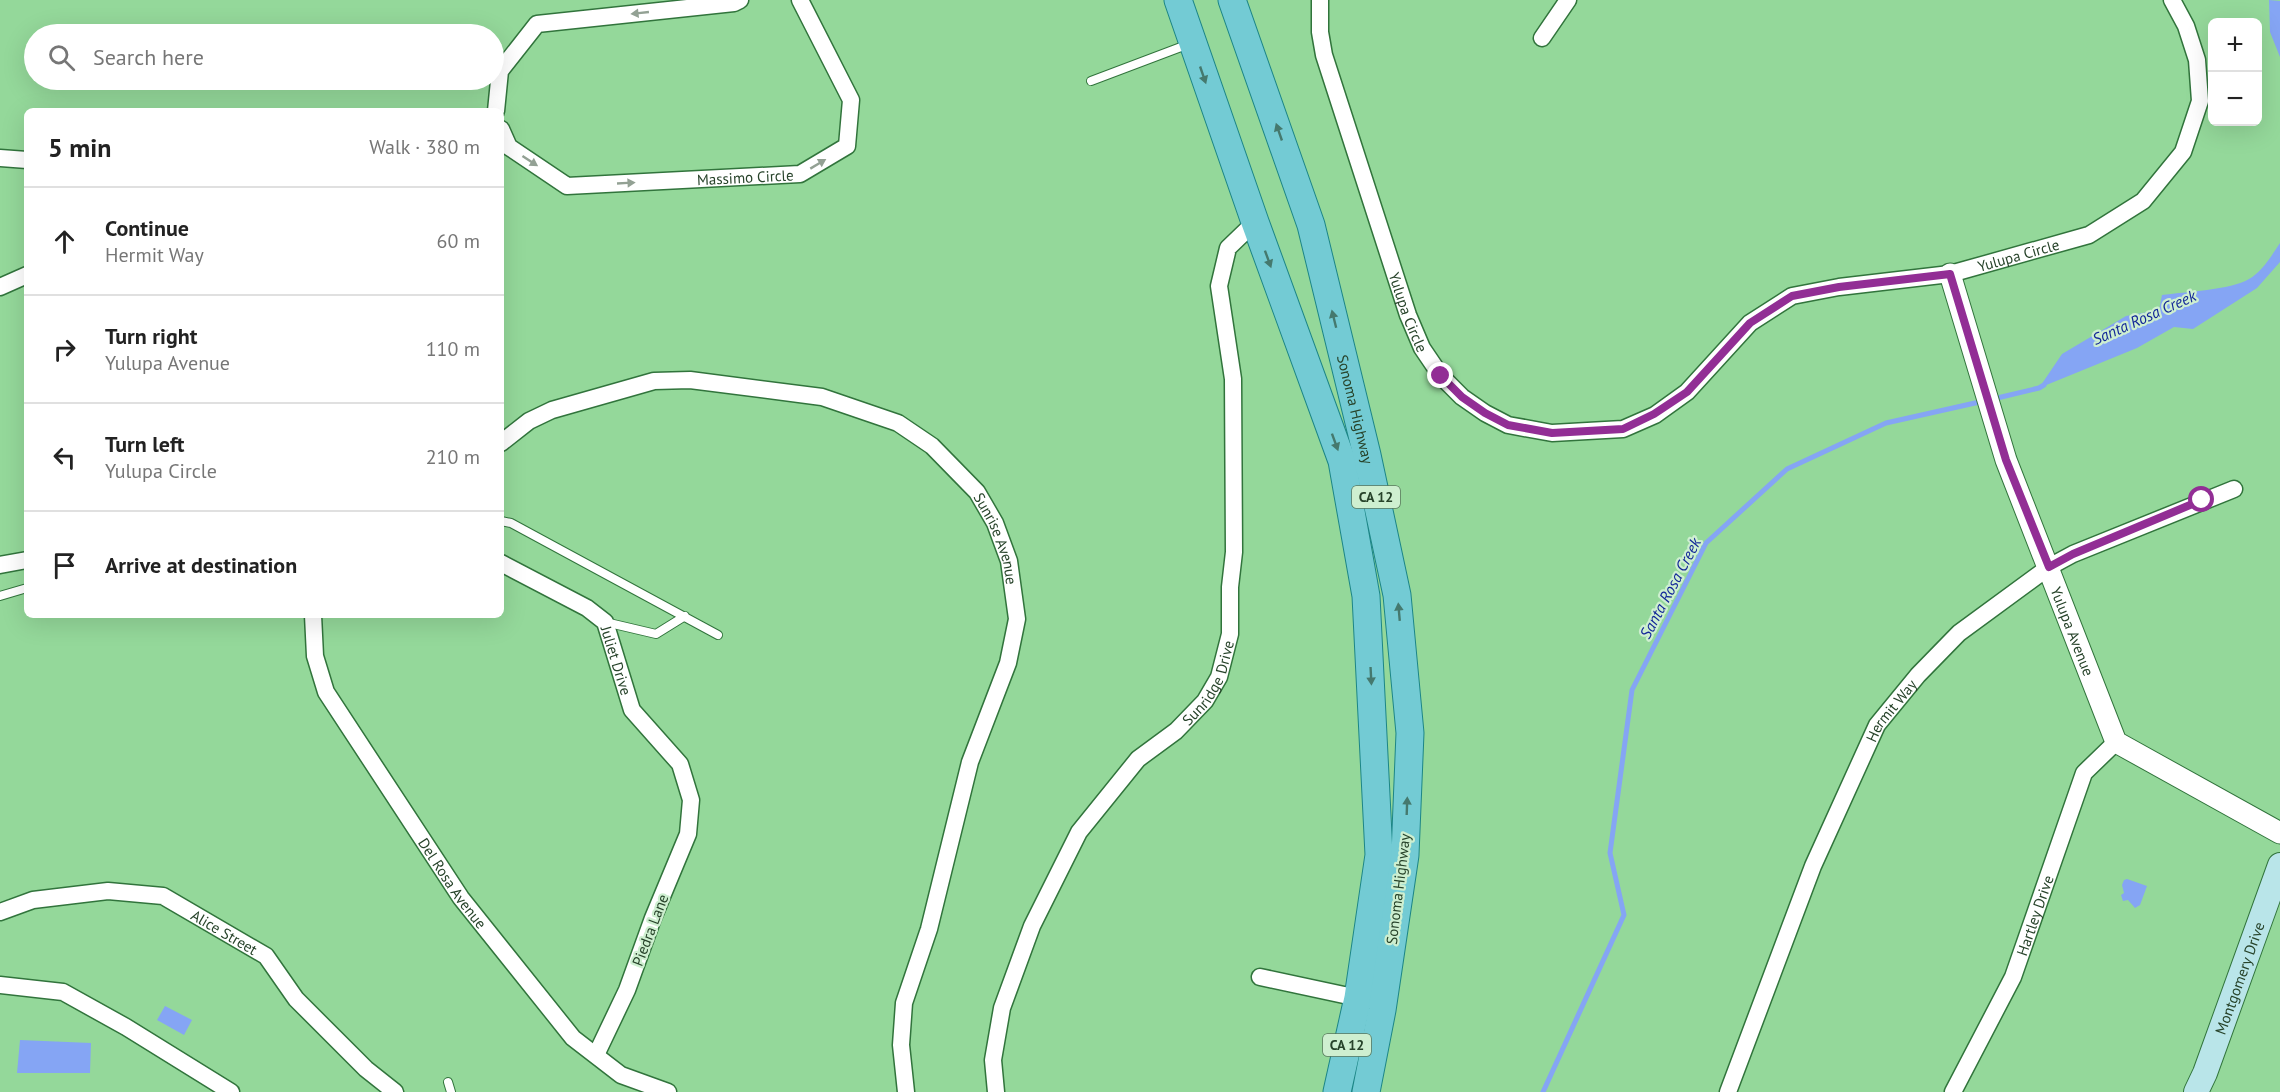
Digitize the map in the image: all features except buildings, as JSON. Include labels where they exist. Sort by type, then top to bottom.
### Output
[{"type":"main road","name":"Sonoma Highway","points":[[1178,0],[1255,222],[1342,461],[1366,596],[1379,855],[1358,998]]},
{"type":"main road","name":"Sonoma Highway","points":[[1232,0],[1311,225],[1364,444],[1397,595],[1410,733],[1405,855],[1383,1010],[1366,1092]]},
{"type":"main road","name":"Montgomery Drive","points":[[2196,1092],[2205,1073],[2280,865]]},
{"type":"main road","name":"CA 12","points":[[1337,1092],[1358,998]]},
{"type":"street","points":[[504,66],[537,24],[734,3],[740,0]]},
{"type":"street","name":"Massimo Circle","points":[[504,136],[509,147],[567,186],[800,174],[847,146],[851,100],[800,0]]},
{"type":"street","name":"Yulupa Circle","points":[[1320,0],[1320,32],[1324,55],[1408,315],[1422,348],[1441,376],[1462,397],[1485,413],[1508,425],[1552,433],[1623,429],[1654,414],[1687,392],[1750,323],[1792,296],[1839,287],[1950,274],[2089,235],[2143,201],[2183,152],[2200,101],[2197,60],[2186,26],[2172,0]]},
{"type":"street","points":[[1542,38],[1568,0]]},
{"type":"street","points":[[496,108],[498,90]]},
{"type":"street","points":[[0,158],[24,160]]},
{"type":"street","name":"Sunridge Drive","points":[[996,1092],[993,1059],[1002,1008],[1032,926],[1078,832],[1138,759],[1176,731],[1205,701],[1219,677],[1230,634],[1233,552],[1233,379],[1219,286],[1228,248],[1255,222]]},
{"type":"street","name":"Yulupa Avenue","points":[[1950,274],[2006,460],[2116,742]]},
{"type":"street","points":[[0,287],[24,276]]},
{"type":"street","name":"Sunrise Avenue","points":[[504,441],[530,421],[552,410],[654,381],[690,380],[822,397],[898,423],[932,446],[977,492],[995,523],[1009,561],[1017,619],[1008,663],[970,762],[929,929],[904,1003],[901,1045],[906,1092]]},
{"type":"street","name":"Hermit Way","points":[[1728,1092],[1813,866],[1877,725],[1918,675],[1959,633],[2049,567],[2073,554],[2234,489]]},
{"type":"street","points":[[0,565],[24,561]]},
{"type":"street","name":"Juliet Drive","points":[[504,565],[587,608],[605,622],[632,710],[680,764],[691,800]]},
{"type":"street","name":"Del Rosa Avenue","points":[[313,618],[315,656],[326,693],[461,898],[573,1038],[621,1075],[668,1092]]},
{"type":"street","points":[[2116,742],[2280,833]]},
{"type":"street","name":"Hartley Drive","points":[[1953,1092],[2013,977],[2084,772],[2116,742]]},
{"type":"street","name":"Piedra Lane","points":[[596,1056],[627,990],[653,918],[688,834],[691,800]]},
{"type":"street","name":"Alice Street","points":[[0,912],[33,900],[108,891],[163,896],[266,956],[296,999],[366,1069],[395,1092]]},
{"type":"street","points":[[1260,977],[1358,998]]},
{"type":"street","points":[[0,985],[63,992],[126,1027],[231,1092]]},
{"type":"lane","points":[[1091,81],[1192,43]]},
{"type":"lane","points":[[504,521],[718,635]]},
{"type":"lane","points":[[0,596],[24,589]]},
{"type":"lane","points":[[605,622],[656,634],[685,616]]},
{"type":"lane","points":[[448,1082],[451,1092]]},
{"type":"water","points":[[2269,0],[2280,1],[2280,57],[2270,32]]},
{"type":"water","points":[[2280,243],[2280,262],[2257,288],[2193,329],[2174,327],[2137,348],[2039,388],[2062,354],[2126,316],[2159,310],[2162,295],[2231,286],[2249,279],[2262,268]]},
{"type":"water","points":[[2127,879],[2147,886],[2140,905],[2135,908],[2128,900],[2123,901],[2121,895],[2124,893],[2122,885]]},
{"type":"water","points":[[165,1006],[192,1020],[184,1035],[157,1020]]},
{"type":"water","points":[[20,1040],[91,1043],[90,1073],[17,1073]]},
{"type":"waterway","name":"Santa Rosa Creek","points":[[1993,399],[2044,385]]},
{"type":"waterway","name":"Santa Rosa Creek","points":[[1543,1092],[1624,915],[1610,853],[1632,690],[1706,543],[1787,469],[1886,423],[1984,401]]},
{"type":"route","points":[[1441,376],[1462,397],[1508,425],[1552,433],[1623,429],[1654,414],[1687,392],[1750,323],[1792,296],[1839,287],[1950,274],[2006,460],[2049,567],[2073,554],[2202,500]]}]
